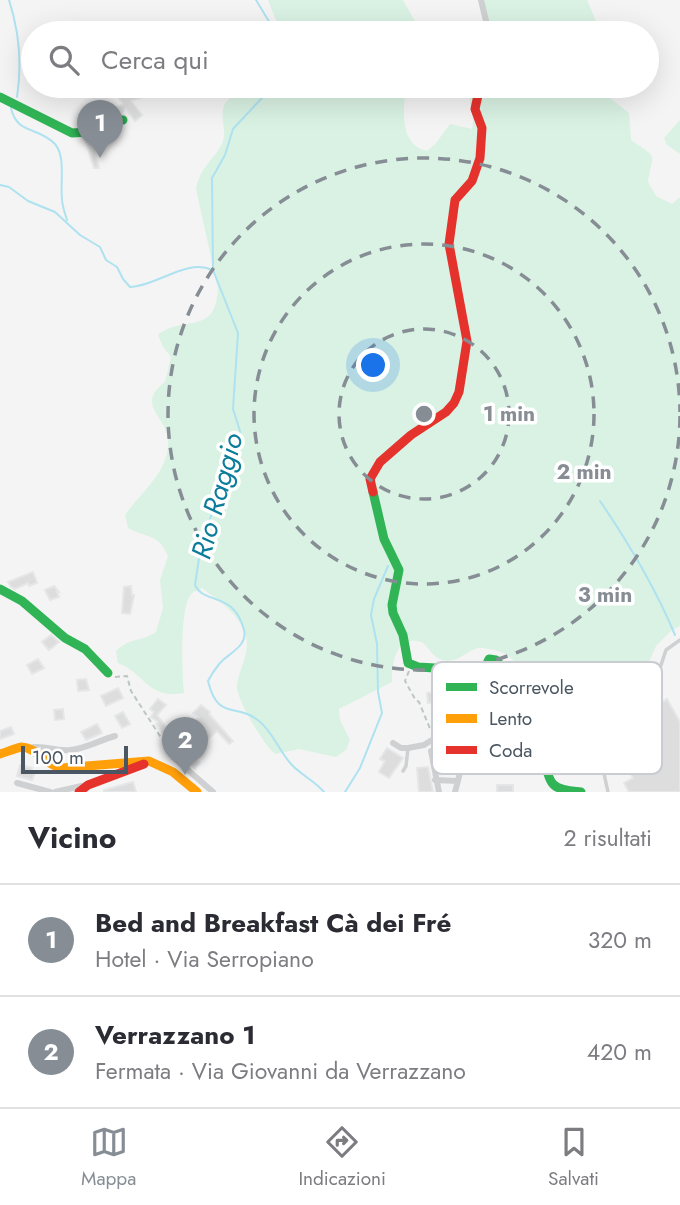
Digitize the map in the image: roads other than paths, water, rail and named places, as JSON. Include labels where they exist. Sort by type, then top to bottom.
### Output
[{"type":"street","points":[[481,0],[486,21]]},
{"type":"street","points":[[0,97],[72,133],[102,131],[117,120],[123,120]]},
{"type":"street","points":[[432,668],[415,667],[408,663],[403,635],[392,605],[398,570],[384,539],[370,479],[380,462],[411,435],[446,412],[454,403],[458,392],[467,341],[449,244],[455,200],[472,181],[481,158],[482,128],[475,109],[477,98]]},
{"type":"street","points":[[0,589],[22,601],[65,638],[85,649],[108,673]]},
{"type":"street","points":[[0,754],[34,746],[72,750],[115,736]]},
{"type":"street","points":[[393,743],[401,748],[408,748],[425,745],[432,740]]},
{"type":"street","points":[[29,748],[51,767],[149,761],[173,772],[197,792]]},
{"type":"street","points":[[431,751],[432,758]]},
{"type":"street","points":[[173,757],[213,792]]},
{"type":"street","points":[[17,783],[52,792],[88,785],[149,761]]},
{"type":"street","points":[[434,774],[439,792]]},
{"type":"street","points":[[455,792],[459,774]]},
{"type":"street","points":[[547,774],[560,791],[581,792]]},
{"type":"street","points":[[435,780],[458,781]]},
{"type":"street","points":[[79,792],[88,785]]},
{"type":"lane","points":[[662,662],[666,650],[680,640]]},
{"type":"lane","points":[[403,771],[408,748]]},
{"type":"lane","points":[[604,774],[608,792]]},
{"type":"waterway","points":[[9,0],[19,48],[17,97]]},
{"type":"waterway","name":"Rio Raggio","points":[[256,0],[269,21]]},
{"type":"waterway","name":"Rio Raggio","points":[[262,98],[233,129],[225,155],[212,178],[213,270],[238,333],[233,409],[240,431],[239,445],[230,461],[201,545],[195,585],[205,595],[233,609],[244,630],[241,645],[220,663],[208,681],[212,694],[222,707],[243,712],[259,721],[291,764],[324,792]]},
{"type":"waterway","points":[[11,108],[14,117],[23,127],[48,138],[58,149],[62,163],[62,202],[67,220]]},
{"type":"waterway","points":[[0,185],[9,187],[28,201],[55,212],[80,235],[100,247],[106,260],[117,267],[130,287],[192,267],[212,270]]},
{"type":"waterway","points":[[600,501],[641,566],[675,635]]},
{"type":"waterway","points":[[345,792],[360,768],[382,713],[378,692],[377,644],[371,615],[374,599],[388,566]]},
{"type":"place","name":"Bed and Breakfast Cà dei Fré","points":[[100,158]]},
{"type":"place","name":"Verrazzano 1","points":[[185,775]]}]
